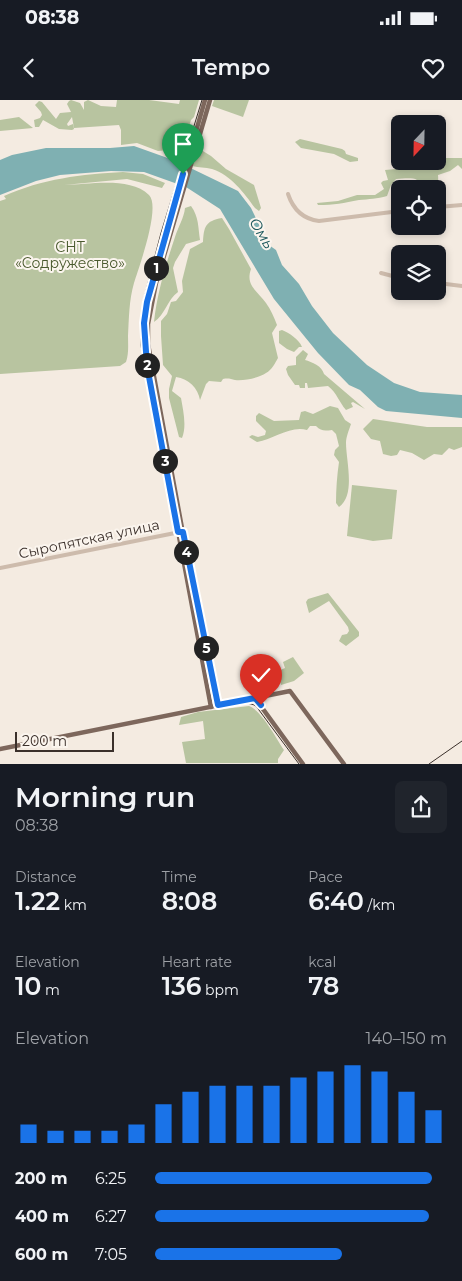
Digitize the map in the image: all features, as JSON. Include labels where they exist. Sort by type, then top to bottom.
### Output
[{"type":"main road","points":[[205,100],[200,124],[152,282],[144,323],[147,366],[172,482],[211,706]]},
{"type":"main road","points":[[200,124],[210,100]]},
{"type":"main road","points":[[180,532],[218,705]]},
{"type":"main road","points":[[0,749],[290,691],[344,764]]},
{"type":"main road","points":[[255,698],[303,764]]},
{"type":"street","points":[[288,194],[298,212],[313,220],[319,221],[391,212]]},
{"type":"street","points":[[446,206],[462,205]]},
{"type":"street","points":[[381,273],[391,276]]},
{"type":"street","points":[[446,284],[462,286]]},
{"type":"street","name":"Сыропятская улица","points":[[0,568],[180,532]]},
{"type":"green space","points":[[71,100],[80,103],[84,110],[84,102],[88,100],[101,106],[116,107],[117,100],[149,100],[179,104],[180,100],[199,100],[180,158],[169,150],[158,151],[137,143],[121,145],[119,125],[74,128],[72,117],[67,124],[68,126],[73,124],[74,129],[72,130],[59,129],[43,120],[39,127],[35,127],[34,120],[42,115],[35,105],[39,101],[56,119],[60,113],[71,112],[67,104]]},
{"type":"green space","points":[[214,100],[249,100],[243,117],[212,106]]},
{"type":"green space","points":[[19,117],[33,128],[0,131],[0,120]]},
{"type":"green space","points":[[300,139],[342,149],[346,154],[358,158],[358,161],[350,162],[334,154],[301,148],[295,142]]},
{"type":"green space","points":[[198,148],[226,169],[254,185],[261,208],[259,211],[236,185],[225,176],[212,169],[192,166]]},
{"type":"green space","points":[[446,158],[462,158],[462,169],[458,165],[450,171],[438,175],[438,180],[391,180],[387,196],[339,204],[318,205],[317,203],[338,201],[357,195],[375,195],[384,189],[381,183],[388,180],[385,170],[446,170]]},
{"type":"green space","name":"СНТ «Содружество»","points":[[123,172],[143,174],[165,183],[162,188],[127,179],[64,185],[120,183],[131,185],[149,195],[152,202],[151,224],[131,296],[126,362],[120,366],[0,374],[0,201],[6,199],[4,196],[18,190],[48,181],[92,174]]},
{"type":"green space","points":[[191,206],[197,218],[200,240],[186,244],[175,262],[173,268],[178,292],[154,322],[165,268],[176,233],[185,208]]},
{"type":"green space","points":[[222,218],[251,269],[250,280],[253,288],[268,306],[276,322],[277,325],[272,333],[278,358],[270,370],[255,378],[247,380],[223,379],[221,382],[209,381],[200,400],[192,385],[176,377],[172,391],[181,398],[184,413],[182,438],[179,437],[169,398],[172,376],[163,365],[161,321],[167,314],[171,302],[176,301],[183,292],[182,281],[190,249],[203,242],[206,225]]},
{"type":"green space","points":[[282,330],[296,339],[302,347],[299,347],[294,352],[279,343],[279,331]]},
{"type":"green space","points":[[303,350],[308,354],[305,360],[319,367],[324,374],[365,409],[353,402],[351,403],[353,407],[346,410],[328,386],[308,388],[307,383],[305,383],[305,388],[300,388],[299,385],[295,385],[286,369],[288,366],[296,365],[296,357]]},
{"type":"green space","points":[[330,406],[338,408],[345,420],[351,424],[346,443],[349,486],[344,502],[339,507],[336,503],[339,462],[334,455],[335,450],[339,446],[336,434],[332,430],[323,430],[316,426],[310,426],[307,430],[295,429],[257,442],[249,437],[252,435],[258,437],[265,435],[266,431],[256,421],[256,416],[259,413],[274,421],[299,420],[301,412],[305,411],[313,414]]},
{"type":"green space","points":[[373,419],[427,427],[462,427],[462,447],[454,450],[449,448],[442,455],[434,454],[424,460],[412,453],[400,450],[397,455],[383,454],[380,441],[371,439],[363,429]]},
{"type":"green space","points":[[352,485],[397,490],[392,539],[373,541],[347,536]]},
{"type":"green space","points":[[328,593],[359,632],[359,636],[346,646],[339,641],[342,635],[347,634],[349,631],[348,627],[329,601],[309,613],[306,602],[308,599]]},
{"type":"green space","points":[[293,657],[304,673],[294,681],[281,685],[278,671],[285,668],[283,662]]},
{"type":"green space","points":[[249,706],[264,719],[284,750],[278,759],[278,763],[186,763],[182,742],[205,739],[203,721],[179,725],[181,717],[198,712]]},
{"type":"water","name":"Омь","points":[[134,146],[176,161],[238,191],[251,208],[266,239],[266,243],[276,250],[282,265],[299,284],[312,306],[333,333],[367,365],[394,383],[420,392],[462,395],[462,418],[386,411],[378,407],[360,390],[349,385],[318,353],[274,299],[220,209],[186,187],[144,172],[111,171],[60,175],[36,181],[0,195],[0,160],[12,155],[46,148]]},
{"type":"tram line","points":[[202,100],[161,233],[143,302],[141,345],[144,366],[173,519],[182,539],[215,698],[224,704],[246,703],[256,706],[299,764]]},
{"type":"tram line","points":[[429,764],[462,741]]},
{"type":"route","points":[[183,174],[147,302],[144,323],[144,345],[147,366],[178,532],[183,532],[218,705],[255,698],[261,705]]}]
